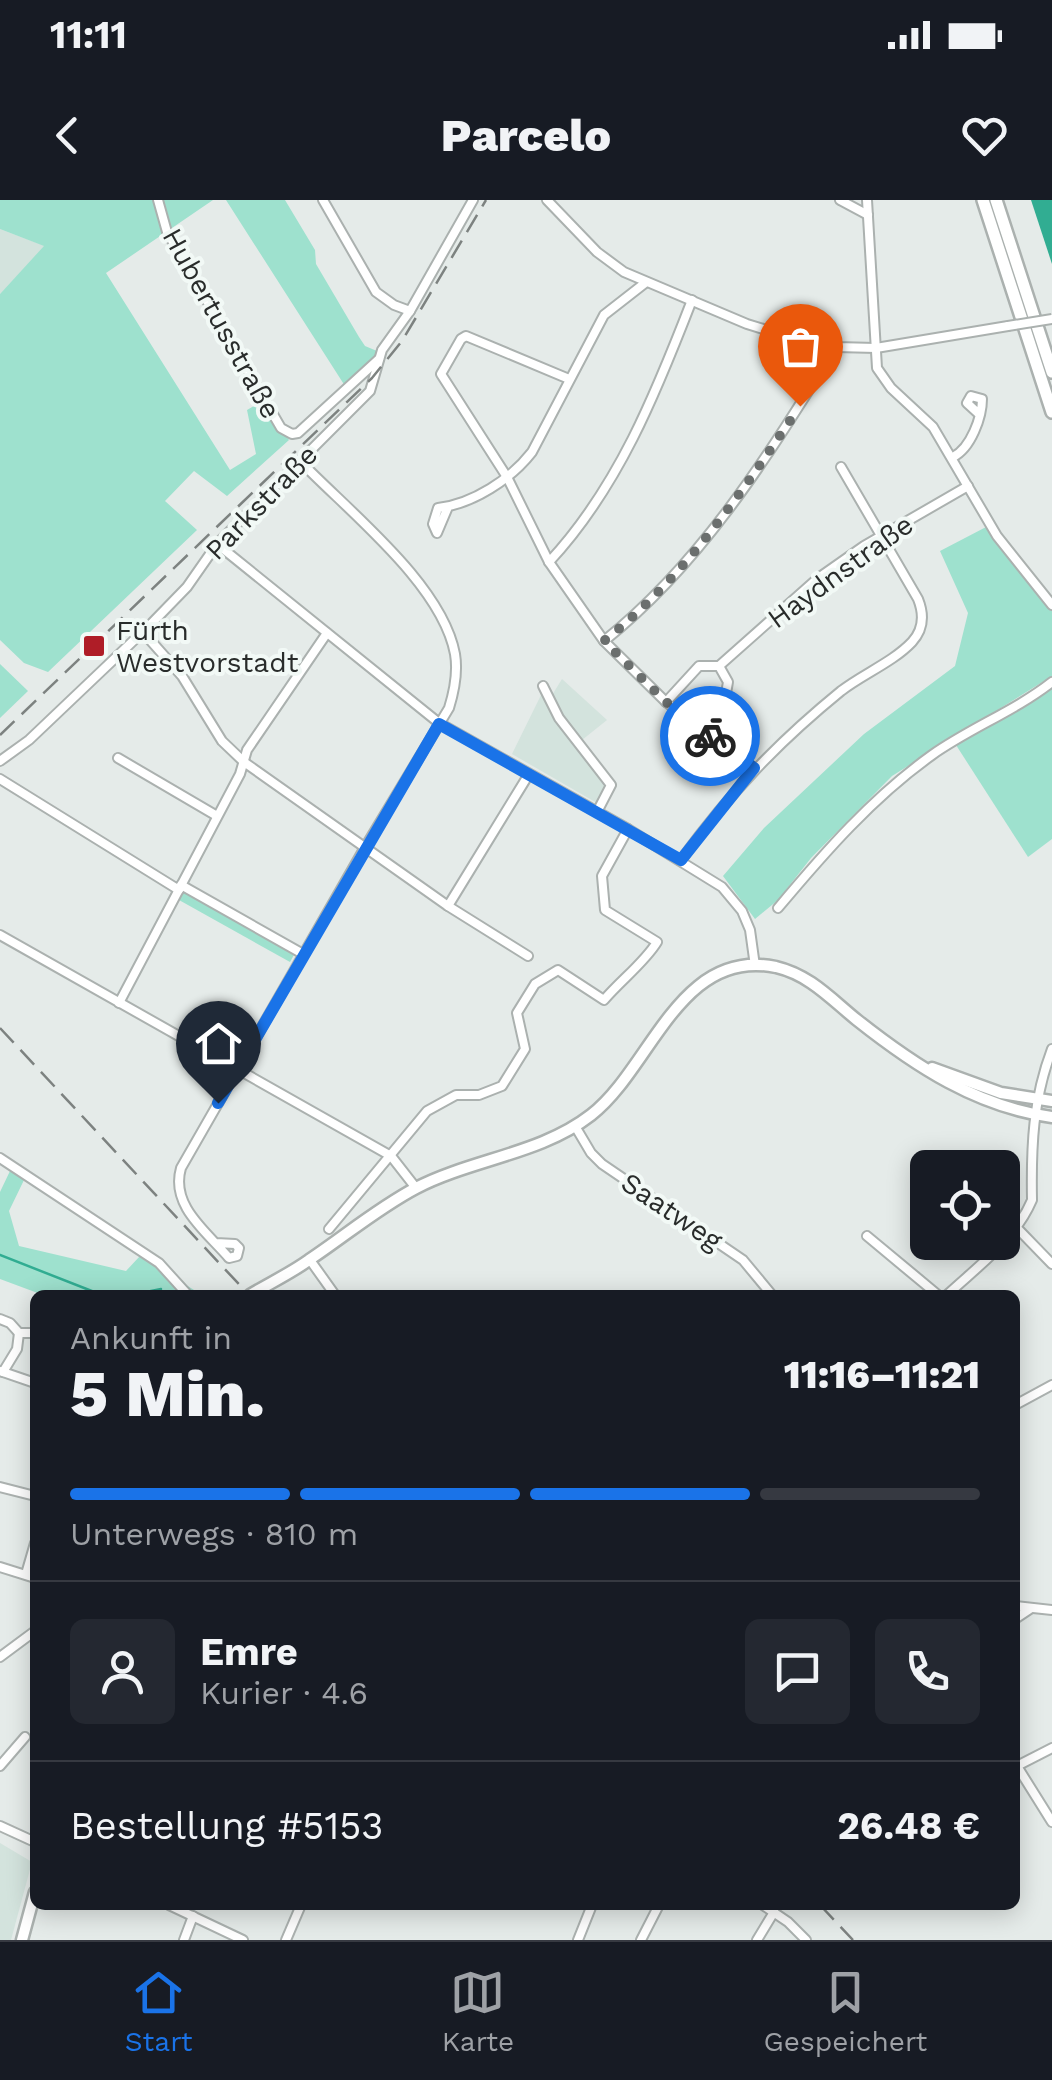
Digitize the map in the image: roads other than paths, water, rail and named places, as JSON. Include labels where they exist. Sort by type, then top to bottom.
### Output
[{"type":"highway","points":[[984,200],[1052,412]]},
{"type":"highway","points":[[996,200],[1052,372]]},
{"type":"main road","points":[[259,1290],[416,1188],[575,1126],[621,1087],[686,997],[716,976],[755,966],[772,966],[805,978],[928,1073],[962,1090],[1034,1114],[1052,1116]]},
{"type":"main road","points":[[896,1049],[966,1082],[1036,1100],[1052,1100]]},
{"type":"main road","points":[[22,1940],[30,1910]]},
{"type":"street","name":"Hubertusstraße","points":[[158,200],[167,232],[281,428],[298,433]]},
{"type":"street","points":[[323,200],[376,292],[410,311]]},
{"type":"street","name":"Parkstraße","points":[[298,433],[379,359],[473,200]]},
{"type":"street","points":[[547,200],[598,252],[644,283],[747,324],[836,347],[876,348],[1052,319]]},
{"type":"street","points":[[840,200],[868,215]]},
{"type":"street","points":[[867,200],[878,368],[884,380],[934,427],[996,536],[1052,604]]},
{"type":"street","points":[[448,507],[508,477],[532,452],[604,316],[644,283]]},
{"type":"street","points":[[549,562],[568,542],[612,476],[641,424],[692,300]]},
{"type":"street","points":[[570,379],[466,336],[460,339],[440,374],[508,477],[549,562],[604,641],[666,702],[754,768]]},
{"type":"street","points":[[604,641],[638,614],[706,542],[836,347]]},
{"type":"street","name":"Parkstraße","points":[[0,762],[29,740],[187,588],[217,544],[370,391],[379,359]]},
{"type":"street","points":[[953,456],[967,446],[979,414]]},
{"type":"street","points":[[216,1243],[186,1208],[178,1178],[236,1070],[450,708],[455,688],[455,655],[443,622],[424,592],[383,542],[300,461]]},
{"type":"street","points":[[681,860],[754,768],[845,688],[913,642],[922,626],[924,612],[918,599],[841,467]]},
{"type":"street","name":"Haydnstraße","points":[[666,702],[699,666],[718,666],[789,602],[882,535],[968,486]]},
{"type":"street","points":[[217,544],[439,724],[628,829],[722,887],[742,910],[750,930],[755,966]]},
{"type":"street","points":[[143,632],[182,676],[222,741],[244,762],[364,849],[528,956]]},
{"type":"street","points":[[119,1004],[247,750],[327,633]]},
{"type":"street","points":[[704,731],[725,699],[728,682],[718,666]]},
{"type":"street","points":[[778,908],[838,837],[892,784],[1052,682]]},
{"type":"street","points":[[544,686],[559,718],[611,785],[597,812]]},
{"type":"street","points":[[118,758],[216,816]]},
{"type":"street","points":[[448,906],[529,774]]},
{"type":"street","points":[[0,779],[180,888],[304,954]]},
{"type":"street","points":[[329,1229],[427,1111],[440,1101],[479,1095],[506,1083],[526,1050],[517,1013],[535,984],[558,970],[604,1000],[651,952],[657,942],[605,910],[602,876],[628,829]]},
{"type":"street","points":[[0,934],[391,1156],[416,1188]]},
{"type":"street","points":[[1020,1225],[1032,1200],[1034,1114],[1052,1049]]},
{"type":"street","name":"Saatweg","points":[[575,1126],[591,1153],[743,1260],[768,1290]]},
{"type":"street","points":[[0,1158],[160,1263],[184,1290]]},
{"type":"street","points":[[1020,1231],[1052,1264]]},
{"type":"street","points":[[867,1236],[932,1290]]},
{"type":"street","points":[[310,1260],[331,1290]]},
{"type":"street","points":[[952,1290],[985,1260]]},
{"type":"street","points":[[0,1319],[10,1322],[20,1333]]},
{"type":"street","points":[[20,1333],[30,1332]]},
{"type":"street","points":[[20,1333],[16,1349],[2,1371],[30,1380]]},
{"type":"street","points":[[1020,1403],[1052,1385]]},
{"type":"street","points":[[0,1486],[30,1495]]},
{"type":"street","points":[[0,1567],[30,1576]]},
{"type":"street","points":[[1020,1607],[1052,1610]]},
{"type":"street","points":[[1020,1616],[1030,1609]]},
{"type":"street","points":[[0,1657],[30,1636]]},
{"type":"street","points":[[0,1766],[25,1738]]},
{"type":"street","points":[[1020,1762],[1052,1748]]},
{"type":"street","points":[[1020,1770],[1052,1822]]},
{"type":"street","points":[[0,1826],[30,1840]]},
{"type":"street","points":[[181,1910],[242,1940]]},
{"type":"street","points":[[286,1940],[299,1910]]},
{"type":"street","points":[[578,1940],[590,1910]]},
{"type":"street","points":[[641,1940],[656,1910]]},
{"type":"street","points":[[771,1910],[806,1940]]},
{"type":"street","points":[[757,1940],[774,1912]]},
{"type":"street","points":[[184,1940],[193,1916]]},
{"type":"waterway","points":[[0,1255],[89,1290]]},
{"type":"waterway","points":[[156,1290],[161,1289]]},
{"type":"railway","points":[[0,735],[372,378],[402,341],[486,200]]},
{"type":"railway","points":[[0,1028],[244,1290]]},
{"type":"railway","points":[[825,1910],[853,1940]]},
{"type":"place","name":"Fürth Westvorstadt","points":[[94,646]]}]
